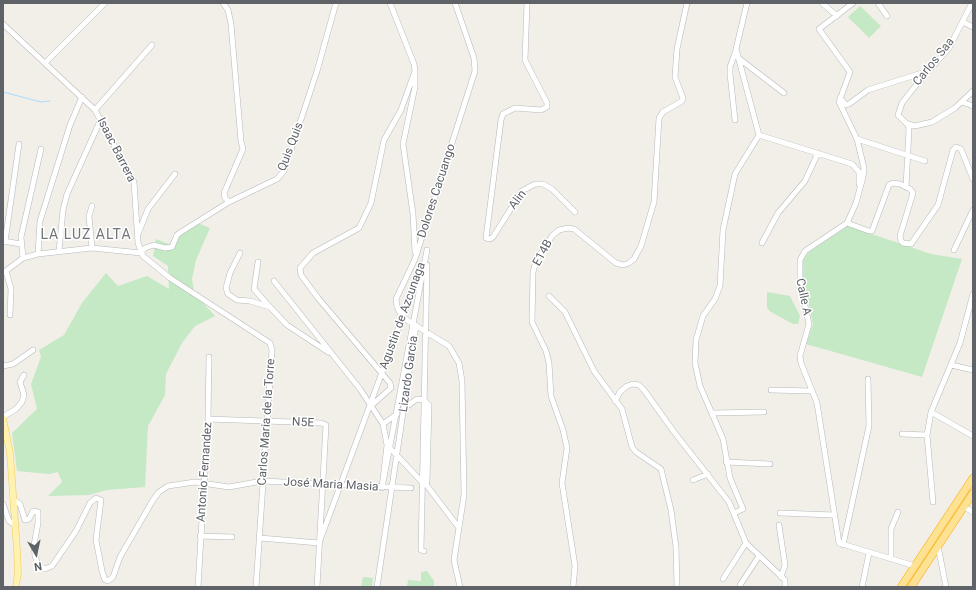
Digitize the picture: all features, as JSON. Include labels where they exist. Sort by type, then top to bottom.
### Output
[{"type":"highway","points":[[902,587],[973,478]]},
{"type":"highway","points":[[911,587],[973,493]]},
{"type":"main road","points":[[3,418],[8,438],[15,525],[18,572],[16,587]]},
{"type":"street","points":[[46,62],[105,3]]},
{"type":"street","points":[[223,3],[228,10],[232,24],[241,141],[243,149],[224,193],[225,198],[229,202]]},
{"type":"street","name":"Quis Quis","points":[[141,253],[145,248],[154,244],[165,248],[172,247],[177,235],[181,232],[229,202],[277,179],[284,171],[318,71],[336,3]]},
{"type":"street","points":[[390,3],[414,64],[415,71],[415,87],[403,144],[414,220],[415,259]]},
{"type":"street","name":"Dolores Cacuango","points":[[402,318],[397,307],[396,295],[415,259],[475,71],[474,58],[456,3]]},
{"type":"street","name":"Alin","points":[[527,3],[525,60],[547,103],[546,107],[541,110],[515,108],[503,114],[485,236],[488,239],[493,238],[522,191],[535,184],[543,184],[552,189],[575,212]]},
{"type":"street","name":"E14B","points":[[573,587],[576,566],[562,484],[567,448],[563,430],[551,396],[549,363],[546,351],[532,322],[533,272],[536,261],[552,236],[559,230],[568,228],[574,229],[616,263],[623,265],[634,259],[641,246],[654,202],[659,118],[664,112],[682,101],[683,98],[676,77],[677,49],[688,3]]},
{"type":"street","points":[[734,120],[730,66],[736,49],[747,3]]},
{"type":"street","points":[[822,3],[837,16]]},
{"type":"street","points":[[853,3],[819,29],[850,72],[840,98],[840,106],[857,139],[864,168],[856,203],[848,223],[871,231],[876,223],[889,185],[893,183],[906,187],[913,193],[900,236],[901,241],[911,244],[918,236],[938,205],[953,150],[956,148],[961,148],[973,179]]},
{"type":"street","points":[[878,3],[887,16]]},
{"type":"street","name":"Carlos Saa","points":[[904,121],[898,115],[902,103],[926,72],[949,48],[972,3]]},
{"type":"street","points":[[962,22],[973,26]]},
{"type":"street","name":"Isaac Barrera","points":[[3,24],[46,62],[95,110],[101,119],[134,182],[138,235],[141,253]]},
{"type":"street","points":[[95,110],[152,45]]},
{"type":"street","points":[[734,513],[743,509],[730,478],[723,439],[697,376],[695,363],[696,340],[703,316],[718,292],[723,230],[735,174],[759,135],[736,49]]},
{"type":"street","points":[[737,57],[784,93]]},
{"type":"street","name":"Lizardo Garcia","points":[[371,404],[391,388],[390,382],[318,298],[301,275],[300,268],[313,253],[359,228],[371,203],[384,140],[401,110],[415,71]]},
{"type":"street","points":[[840,98],[844,104],[849,104],[868,90],[926,72]]},
{"type":"street","points":[[904,121],[915,126],[932,122],[962,102],[973,91]]},
{"type":"street","points":[[38,254],[40,221],[72,118],[82,97]]},
{"type":"street","points":[[962,102],[973,106]]},
{"type":"street","points":[[59,251],[63,210],[67,194],[101,119]]},
{"type":"street","points":[[904,121],[909,129],[909,155],[906,187]]},
{"type":"street","points":[[759,135],[852,164],[858,169],[859,180],[856,203]]},
{"type":"street","points":[[857,139],[925,161]]},
{"type":"street","points":[[19,144],[4,241],[21,244]]},
{"type":"street","points":[[23,258],[21,244],[41,149]]},
{"type":"street","points":[[762,243],[778,213],[805,181],[818,153]]},
{"type":"street","points":[[138,235],[148,210],[175,174]]},
{"type":"street","points":[[92,206],[90,216],[92,248]]},
{"type":"street","points":[[954,250],[973,210]]},
{"type":"street","name":"Calle A","points":[[844,545],[838,541],[817,403],[801,363],[800,356],[809,324],[800,283],[800,260],[805,251],[848,223]]},
{"type":"street","points":[[10,315],[11,288],[4,272],[23,258],[38,254],[92,248],[141,253]]},
{"type":"street","name":"Lizardo Garcia","points":[[382,488],[388,447],[414,325],[427,250]]},
{"type":"street","name":"Agustin de Azcunaga","points":[[319,543],[427,250]]},
{"type":"street","name":"Agustin de Azcunaga","points":[[424,483],[428,478],[430,408],[424,400],[427,250]]},
{"type":"street","name":"Carlos Maria de la Torre","points":[[141,253],[158,270],[270,343],[272,350],[256,587]]},
{"type":"street","points":[[240,253],[230,273],[226,288],[228,294],[237,300],[250,301],[270,307]]},
{"type":"street","points":[[258,262],[254,288],[287,325],[329,352]]},
{"type":"street","name":"Lizardo Garcia","points":[[274,281],[371,404],[383,424],[388,447]]},
{"type":"street","points":[[933,502],[927,435],[931,412],[960,343],[973,294]]},
{"type":"street","points":[[549,296],[565,312],[594,371],[622,409],[632,446],[636,452],[661,469],[671,510],[676,547],[677,587]]},
{"type":"street","points":[[402,318],[452,348],[459,363],[461,373],[464,495],[458,545],[454,560],[460,587]]},
{"type":"street","name":"Lizardo Garcia","points":[[377,587],[404,408],[414,325]]},
{"type":"street","points":[[3,366],[13,364],[33,350]]},
{"type":"street","name":"Antonio Fernandez","points":[[198,587],[208,419],[210,357]]},
{"type":"street","points":[[951,365],[973,370]]},
{"type":"street","points":[[3,418],[16,409],[22,402],[24,395],[20,382],[24,375]]},
{"type":"street","points":[[868,379],[869,426],[844,545],[915,566]]},
{"type":"street","points":[[615,401],[620,392],[627,386],[633,384],[639,385],[644,390],[674,432],[729,502],[746,543],[785,580],[785,587]]},
{"type":"street","points":[[771,390],[812,391]]},
{"type":"street","points":[[383,424],[414,400],[424,400]]},
{"type":"street","points":[[713,413],[764,412]]},
{"type":"street","points":[[931,412],[973,436]]},
{"type":"street","name":"N5E","points":[[208,419],[321,423],[326,425],[323,484]]},
{"type":"street","points":[[902,434],[927,435]]},
{"type":"street","points":[[388,447],[424,483],[459,528]]},
{"type":"street","points":[[726,462],[770,464]]},
{"type":"street","points":[[693,480],[708,474]]},
{"type":"street","name":"José Maria Masia","points":[[13,500],[20,504],[25,520],[29,519],[33,511],[38,512],[38,523],[34,545],[35,556],[38,565],[45,570],[52,566],[82,521],[90,503],[96,498],[101,500],[96,540],[102,571],[105,580],[108,581],[113,577],[120,557],[159,492],[168,486],[182,483],[204,483],[229,487],[262,481],[382,488],[410,488]]},
{"type":"street","points":[[424,483],[421,550],[424,551]]},
{"type":"street","points":[[317,587],[323,484]]},
{"type":"street","points":[[3,504],[9,521],[15,525]]},
{"type":"street","points":[[964,507],[973,512]]},
{"type":"street","points":[[891,559],[891,529],[898,512]]},
{"type":"street","points":[[780,513],[834,515]]},
{"type":"street","points":[[778,525],[785,565],[781,577]]},
{"type":"street","points":[[200,536],[232,537]]},
{"type":"street","points":[[260,538],[319,543]]},
{"type":"street","points":[[723,579],[746,543]]},
{"type":"street","points":[[938,546],[946,587]]},
{"type":"street","points":[[862,587],[869,553]]},
{"type":"street","points":[[740,585],[758,556]]},
{"type":"green space","points":[[860,6],[881,26],[869,38],[848,17]]},
{"type":"green space","points":[[193,221],[210,228],[196,260],[192,279],[194,293],[215,316],[195,326],[182,343],[166,374],[165,395],[148,426],[145,487],[107,490],[89,495],[48,496],[62,482],[58,472],[49,474],[17,471],[12,433],[37,409],[31,384],[41,357],[39,350],[64,335],[82,303],[106,273],[118,286],[147,276],[169,289],[168,266],[153,256],[156,239],[169,244]]},
{"type":"green space","points":[[848,226],[931,254],[962,259],[922,377],[806,344],[813,324],[802,274],[803,259],[809,252]]},
{"type":"green space","points":[[767,292],[790,296],[800,316],[798,324],[793,324],[771,312],[767,308]]},
{"type":"green space","points":[[427,571],[434,581],[434,587],[407,587],[408,580],[421,581],[421,572]]},
{"type":"green space","points":[[363,577],[373,578],[372,587],[361,587]]},
{"type":"waterway","points":[[3,92],[41,102],[50,101]]},
{"type":"district","name":"LA LUZ ALTA","points":[[86,235]]}]
